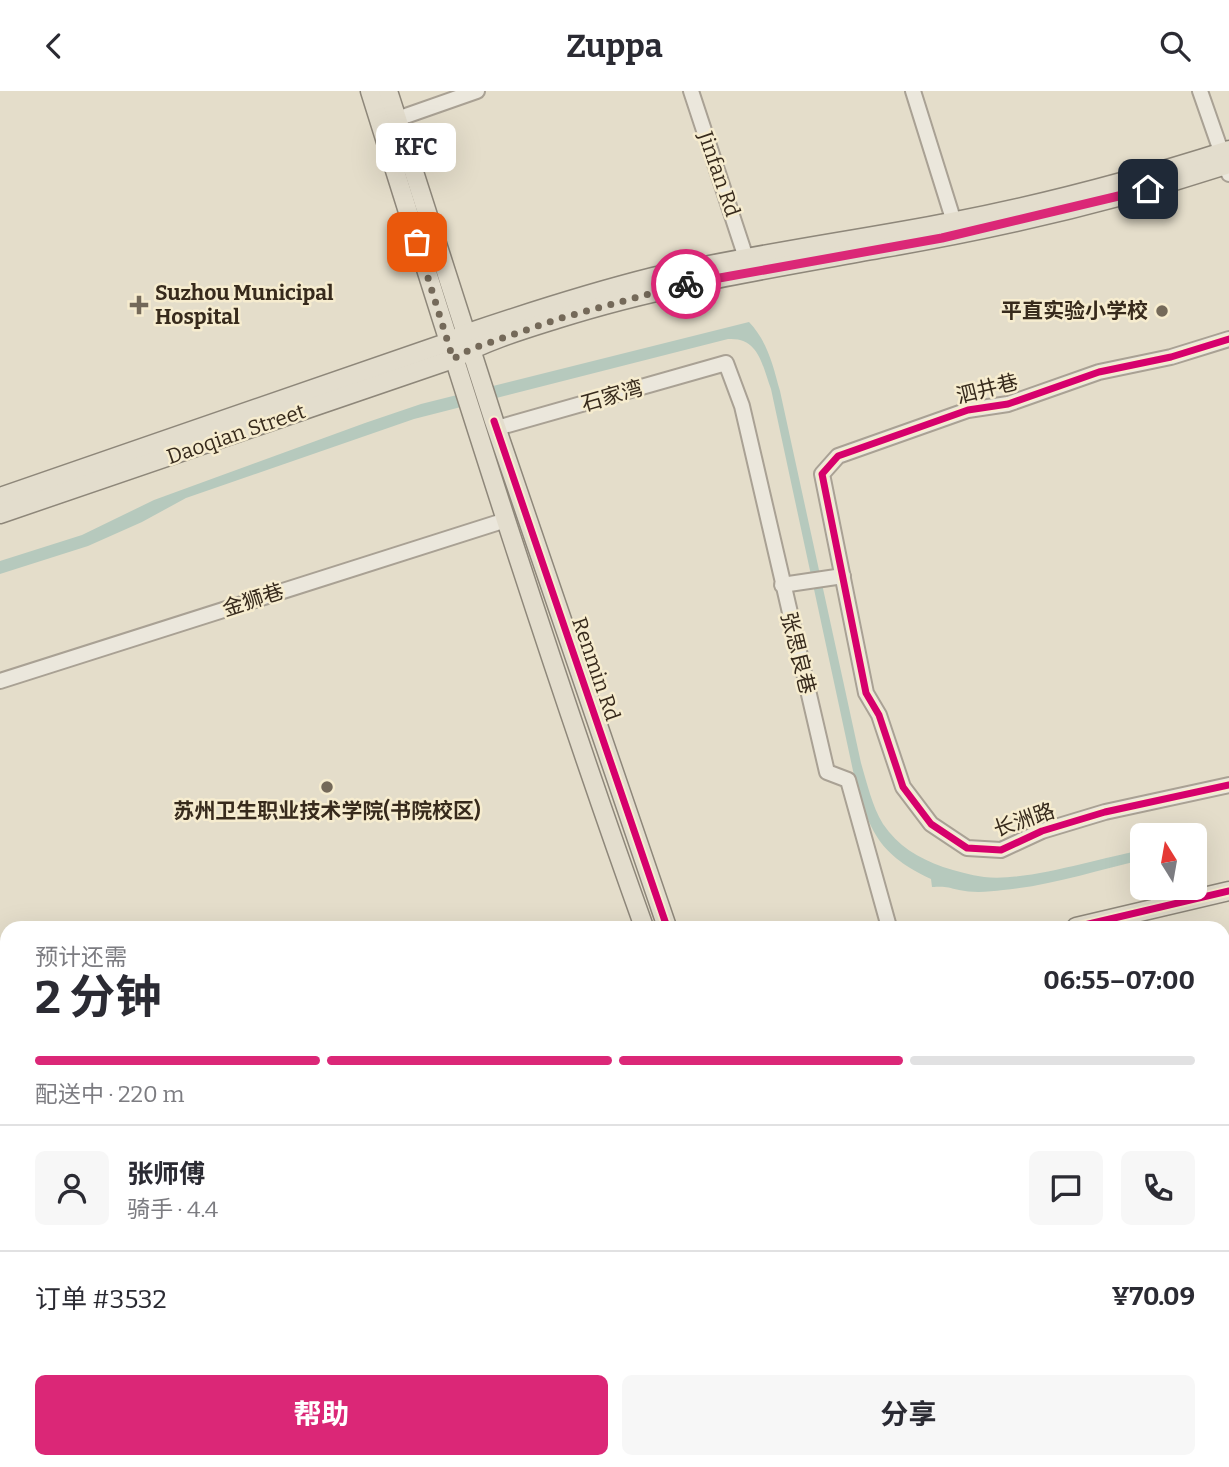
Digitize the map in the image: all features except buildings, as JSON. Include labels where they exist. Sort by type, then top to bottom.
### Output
[{"type":"main road","name":"Renmin Rd","points":[[370,91],[472,421],[585,762],[642,921]]},
{"type":"main road","name":"Renmin Rd","points":[[388,91],[495,424],[665,921]]},
{"type":"main road","points":[[749,265],[942,238],[1173,183],[1227,161]]},
{"type":"main road","points":[[749,265],[1227,161]]},
{"type":"main road","name":"Daoqian Street","points":[[0,515],[451,351],[468,342],[542,324],[749,265]]},
{"type":"main road","name":"Daoqian Street","points":[[0,497],[451,351]]},
{"type":"main road","points":[[1102,921],[1229,891]]},
{"type":"street","points":[[397,119],[477,91]]},
{"type":"street","name":"Jinfan Rd","points":[[691,91],[749,265]]},
{"type":"street","points":[[913,91],[954,222]]},
{"type":"street","points":[[1200,91],[1227,161]]},
{"type":"street","name":"泗井巷","points":[[835,578],[822,474],[838,456],[968,410],[1008,404],[1099,372],[1171,357],[1229,339]]},
{"type":"street","name":"石家湾","points":[[495,424],[726,363]]},
{"type":"street","name":"张思良巷","points":[[726,363],[742,406],[827,772],[848,780],[887,921]]},
{"type":"street","name":"金狮巷","points":[[0,681],[506,520]]},
{"type":"street","points":[[782,585],[835,578]]},
{"type":"street","name":"长洲路","points":[[835,578],[866,693],[879,715],[903,787],[931,824],[967,848],[1001,850],[1042,831],[1105,812],[1229,785]]},
{"type":"shaded area","points":[[749,322],[765,346],[780,391],[861,763],[883,824],[902,845],[925,860],[984,877],[1001,878],[1041,873],[1130,853],[1130,863],[1038,885],[969,892],[932,887],[931,879],[888,851],[872,828],[855,780],[771,389],[758,354],[747,343],[738,340],[728,339],[414,419],[186,498],[142,522],[88,546],[0,574],[0,561],[82,535],[154,500],[421,404]]},
{"type":"cycle path","points":[[1229,339],[1171,357],[1099,372],[1008,404],[968,410],[838,456],[822,474],[866,693],[879,715],[903,787],[931,824],[967,848],[1001,850],[1042,831],[1105,812],[1229,785]]},
{"type":"cycle path","points":[[494,421],[665,921]]},
{"type":"cycle path","points":[[1102,921],[1229,891]]},
{"type":"way so far","points":[[417,242],[453,359],[471,349],[561,318],[686,284]]},
{"type":"place","name":"KFC","points":[[417,242]]},
{"type":"place","name":"Suzhou Municipal Hospital","points":[[139,305]]},
{"type":"place","name":"平直实验小学校","points":[[1162,311]]},
{"type":"place","name":"苏州卫生职业技术学院(书院校区)","points":[[327,787]]},
{"type":"route","points":[[686,284],[942,238],[1148,189]]}]
